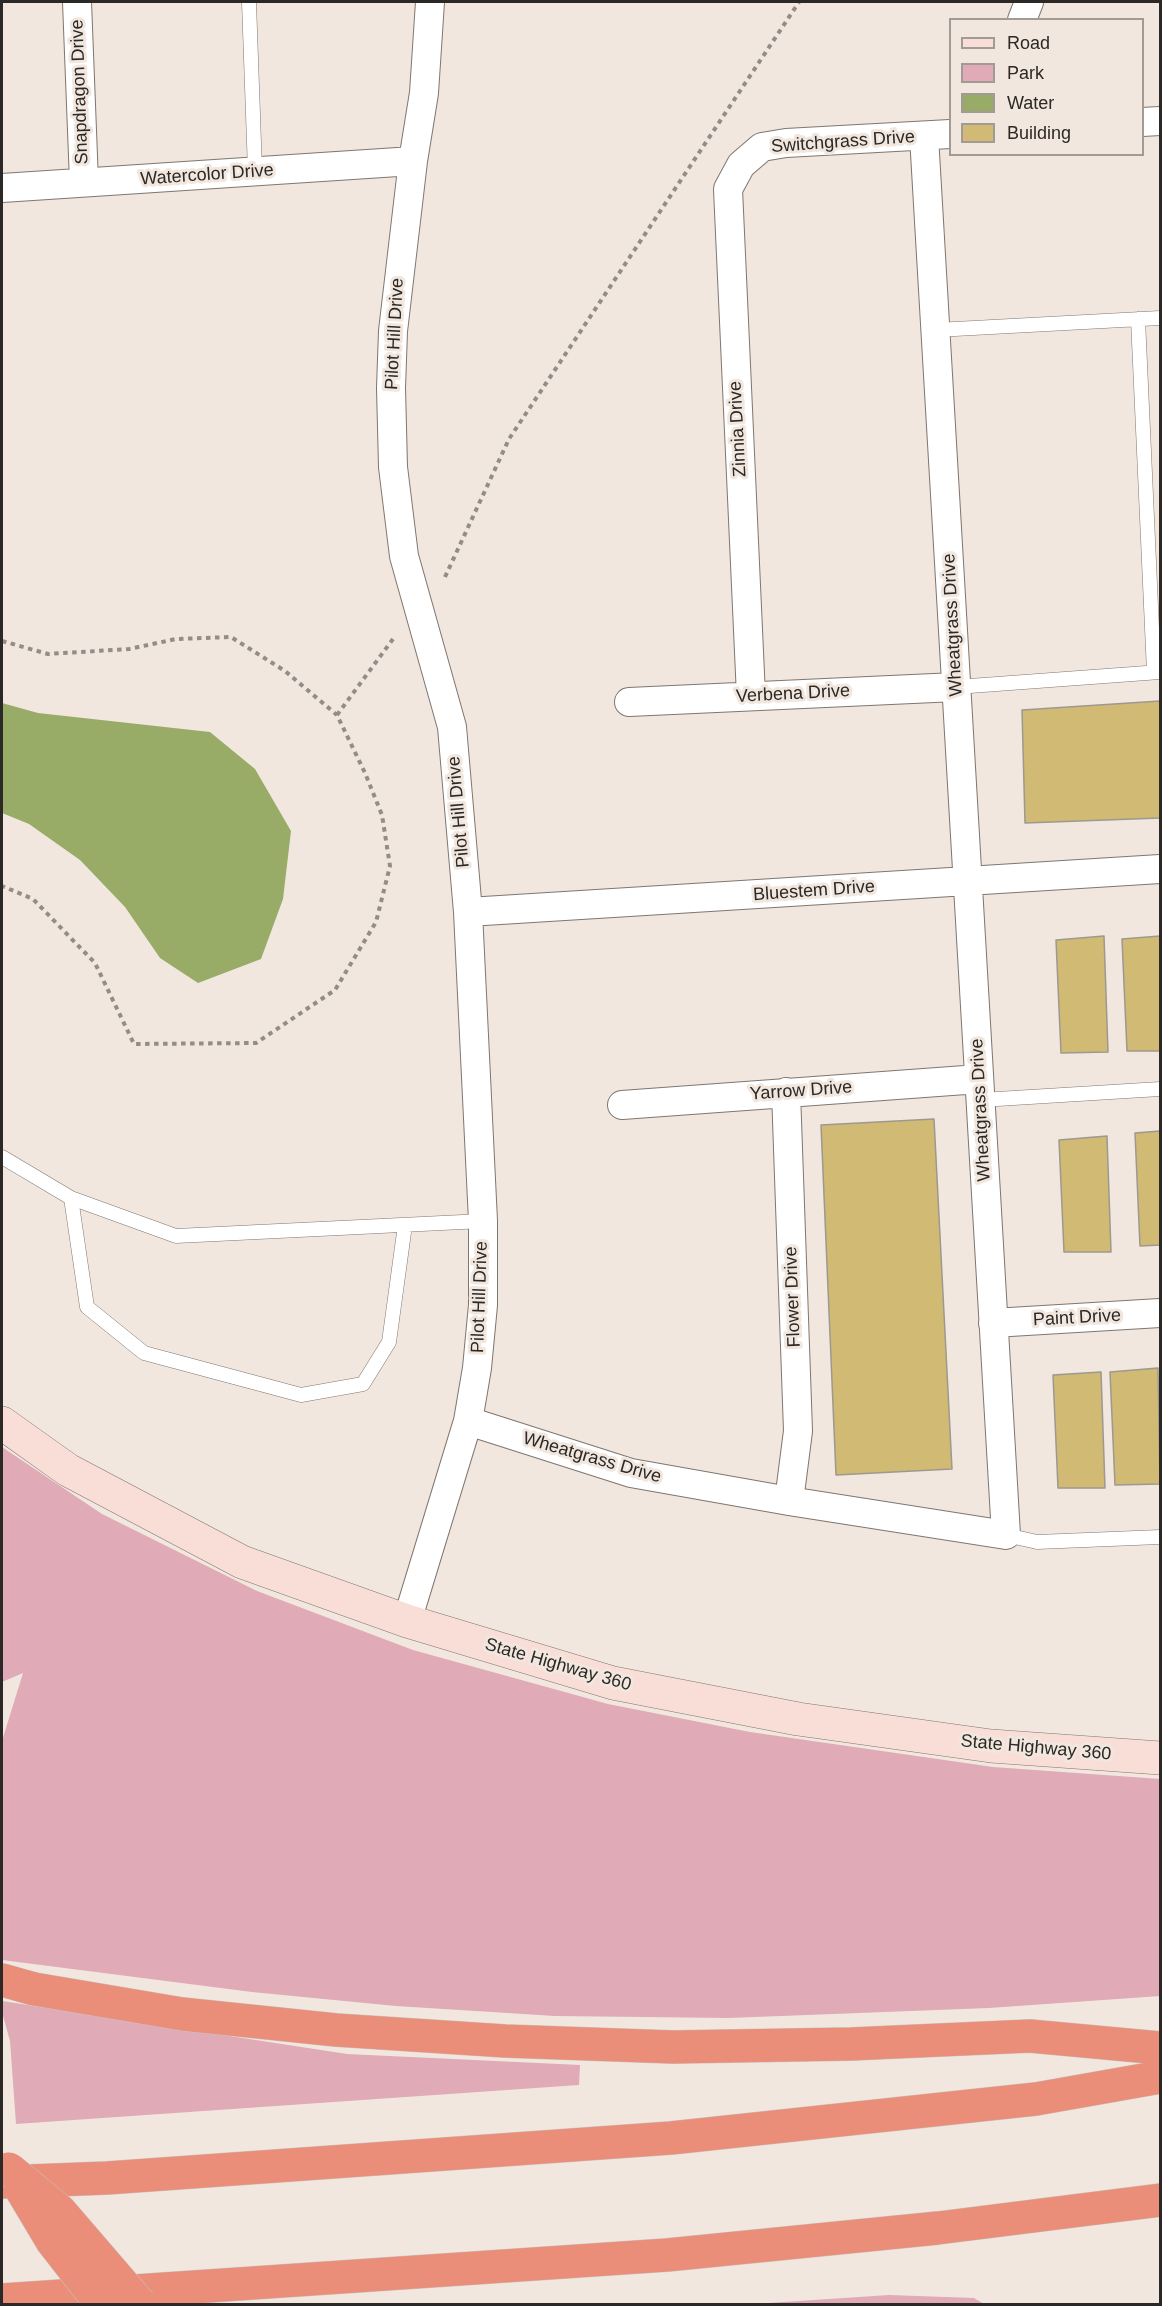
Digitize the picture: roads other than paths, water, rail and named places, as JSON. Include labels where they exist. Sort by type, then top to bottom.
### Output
[{"type":"highway","points":[[2,1980],[34,1989],[182,2014],[336,2030],[494,2041],[673,2047],[851,2044],[1030,2036],[1161,2048]]},
{"type":"highway","points":[[4,2172],[107,2178],[671,2138],[1036,2099],[1161,2077]]},
{"type":"highway","points":[[4,2172],[52,2241],[101,2304]]},
{"type":"highway","points":[[4,2172],[60,2211],[140,2304]]},
{"type":"highway","points":[[2,2300],[667,2254],[938,2228],[1161,2200]]},
{"type":"main road","name":"State Highway 360","points":[[2,1423],[68,1470],[242,1562],[406,1621],[613,1683],[798,1719],[990,1746],[1161,1758]]},
{"type":"street","name":"Snapdragon Drive","points":[[77,2],[84,182]]},
{"type":"street","name":"Pilot Hill Drive","points":[[406,1621],[468,1421],[477,1368],[483,1305],[483,1221],[468,912],[452,727],[404,556],[393,467],[393,331],[413,161],[424,93],[430,2]]},
{"type":"street","points":[[1023,18],[1029,2]]},
{"type":"street","points":[[1144,122],[1161,121]]},
{"type":"street","name":"Switchgrass Drive","points":[[741,165],[762,147],[786,143],[937,135]]},
{"type":"street","name":"Wheatgrass Drive","points":[[468,1421],[632,1473],[789,1501],[1006,1535],[936,330],[937,135]]},
{"type":"street","name":"Watercolor Drive","points":[[2,188],[413,161]]},
{"type":"street","name":"Zinnia Drive","points":[[741,165],[728,189],[728,213],[751,696]]},
{"type":"street","name":"Verbena Drive","points":[[629,702],[956,687]]},
{"type":"street","name":"Bluestem Drive","points":[[468,912],[1161,869]]},
{"type":"street","name":"Yarrow Drive","points":[[622,1105],[786,1092],[980,1090]]},
{"type":"street","name":"Flower Drive","points":[[786,1092],[798,1431],[789,1501]]},
{"type":"street","name":"Paint Drive","points":[[993,1323],[1161,1313]]},
{"type":"lane","points":[[249,2],[255,171]]},
{"type":"lane","points":[[936,330],[1161,318]]},
{"type":"lane","points":[[956,687],[1157,672],[1138,319]]},
{"type":"lane","points":[[980,1090],[1161,1089]]},
{"type":"lane","points":[[2,1157],[70,1198],[176,1236],[483,1221]]},
{"type":"lane","points":[[70,1198],[87,1307],[144,1353],[301,1395],[363,1384],[389,1342],[405,1225]]},
{"type":"lane","points":[[1006,1535],[1037,1542],[1161,1537]]},
{"type":"water","points":[[2,703],[38,713],[210,732],[255,769],[291,831],[283,899],[261,959],[198,983],[160,958],[125,907],[80,860],[29,824],[2,813]]}]
